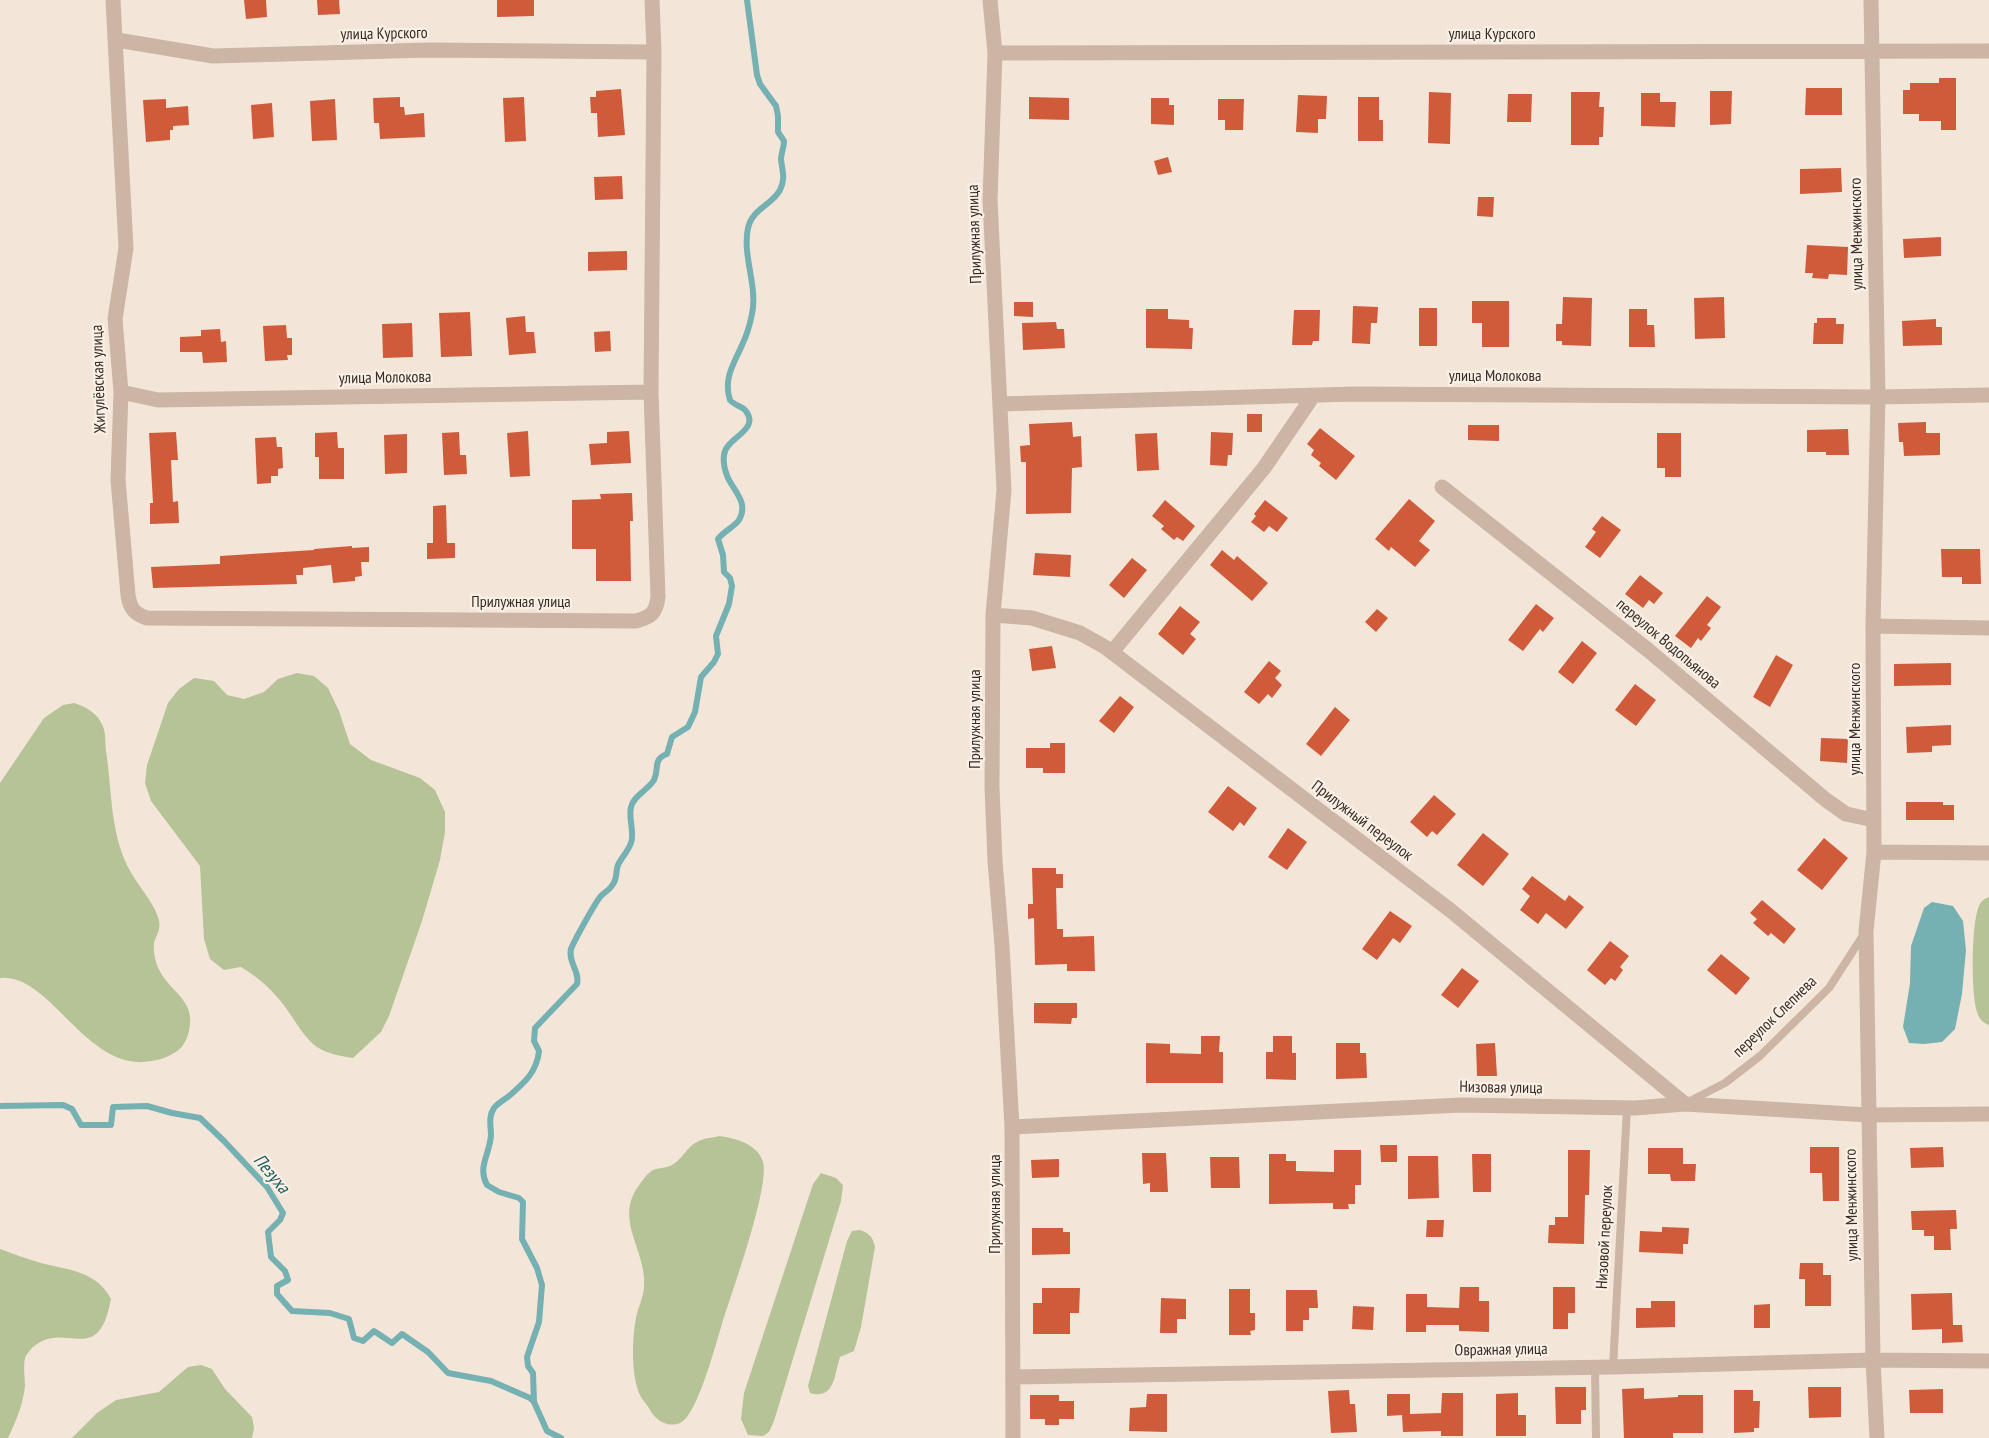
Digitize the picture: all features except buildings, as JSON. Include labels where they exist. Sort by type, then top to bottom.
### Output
[{"type":"street","name":"Жигулёвская улица","points":[[113,0],[117,40],[126,248],[115,319],[121,392],[118,480],[129,606],[133,612]]},
{"type":"street","name":"Прилужная улица","points":[[133,612],[147,618],[636,621],[647,618],[656,609],[658,597],[651,392],[654,52],[652,0]]},
{"type":"street","name":"Прилужная улица","points":[[990,0],[995,53],[990,200],[1004,490],[993,615],[992,787],[1012,1127],[1013,1438]]},
{"type":"street","name":"улица Менжинского","points":[[1871,0],[1878,397],[1873,626],[1874,852],[1866,931],[1873,1360],[1877,1438]]},
{"type":"street","name":"улица Курского","points":[[117,40],[213,56],[429,50],[654,52]]},
{"type":"street","name":"улица Курского","points":[[995,53],[1989,51]]},
{"type":"street","name":"улица Молокова","points":[[121,392],[158,400],[651,392]]},
{"type":"street","name":"улица Молокова","points":[[1000,404],[1370,393],[1989,396]]},
{"type":"street","points":[[1112,652],[1264,468],[1313,396]]},
{"type":"street","name":"переулок Водопьянова","points":[[1442,487],[1648,650],[1826,800],[1846,814],[1874,820]]},
{"type":"street","name":"Прилужный переулок","points":[[993,615],[1032,618],[1080,633],[1112,652],[1450,910],[1685,1104]]},
{"type":"street","points":[[1873,626],[1989,628]]},
{"type":"street","points":[[1874,852],[1989,853]]},
{"type":"street","name":"Низовая улица","points":[[1012,1127],[1461,1105],[1627,1108],[1685,1104],[1868,1115],[1989,1114]]},
{"type":"street","name":"Овражная улица","points":[[1014,1377],[1612,1367],[1873,1360],[1989,1361]]},
{"type":"lane","name":"переулок Слепнева","points":[[1685,1104],[1725,1083],[1760,1056],[1829,988],[1866,931]]},
{"type":"lane","name":"Низовой переулок","points":[[1612,1367],[1627,1108]]},
{"type":"lane","points":[[1595,1366],[1596,1438]]},
{"type":"green space","points":[[297,673],[314,676],[328,688],[339,711],[350,744],[371,760],[420,778],[435,790],[445,812],[445,832],[440,860],[422,921],[389,1016],[381,1032],[353,1058],[330,1053],[317,1047],[304,1034],[276,995],[260,980],[241,967],[224,970],[210,959],[204,939],[200,866],[151,801],[145,783],[147,765],[168,703],[179,689],[194,678],[214,681],[227,695],[244,699],[264,692],[278,679]]},
{"type":"green space","points":[[74,703],[94,713],[103,727],[115,825],[122,853],[157,914],[159,927],[154,943],[154,954],[157,965],[189,1011],[189,1031],[184,1044],[171,1055],[156,1060],[144,1062],[123,1059],[103,1050],[35,990],[18,980],[0,978],[0,783],[44,718],[63,705]]},
{"type":"green space","points":[[1989,897],[1989,1025],[1979,1017],[1977,1012],[1973,959],[1976,915],[1981,903]]},
{"type":"green space","points":[[719,1136],[745,1143],[760,1156],[764,1175],[761,1194],[711,1362],[699,1394],[686,1418],[680,1423],[666,1424],[652,1414],[641,1397],[635,1378],[634,1336],[644,1288],[644,1274],[630,1223],[629,1210],[632,1197],[649,1173],[674,1164],[693,1144]]},
{"type":"green space","points":[[821,1173],[836,1178],[843,1185],[841,1201],[774,1421],[769,1432],[763,1436],[748,1435],[741,1419],[744,1393],[813,1184]]},
{"type":"green space","points":[[860,1230],[870,1236],[875,1247],[861,1327],[854,1351],[840,1357],[829,1389],[824,1393],[810,1393],[808,1386],[847,1241],[852,1231]]},
{"type":"green space","points":[[0,1249],[90,1277],[105,1290],[111,1299],[105,1320],[98,1332],[89,1338],[45,1340],[29,1352],[24,1361],[23,1400],[8,1438],[0,1438]]},
{"type":"green space","points":[[201,1365],[212,1369],[225,1389],[252,1417],[254,1428],[252,1438],[72,1438],[97,1413],[116,1400],[159,1392],[188,1367]]},
{"type":"water","points":[[1932,902],[1953,906],[1963,921],[1966,950],[1962,994],[1955,1029],[1942,1042],[1909,1043],[1903,1027],[1910,983],[1911,946],[1924,908]]},
{"type":"waterway","points":[[534,1402],[533,1373],[528,1366],[527,1357],[539,1322],[542,1285],[537,1268],[522,1239],[523,1202],[519,1198],[499,1192],[487,1185],[484,1178],[483,1172],[491,1135],[490,1118],[494,1108],[525,1082],[533,1071],[539,1051],[534,1041],[535,1028],[577,984],[571,949],[597,901],[615,882],[618,865],[631,843],[632,803],[654,780],[658,761],[667,754],[672,737],[688,727],[695,712],[701,677],[718,654],[716,636],[729,604],[732,586],[730,578],[724,572],[723,555],[718,539],[739,520],[742,514],[740,498],[727,475],[724,455],[726,449],[749,423],[745,410],[730,400],[728,392],[730,371],[752,314],[753,293],[747,249],[748,228],[754,216],[780,190],[783,178],[781,159],[784,141],[778,132],[776,106],[760,84],[757,75],[747,0]]},
{"type":"waterway","name":"Пезуха","points":[[0,1106],[63,1105],[72,1109],[81,1125],[111,1125],[113,1107],[147,1106],[200,1118],[267,1187],[283,1213],[280,1220],[268,1232],[271,1257],[285,1271],[288,1280],[277,1286],[277,1294],[292,1311],[330,1313],[349,1319],[354,1338],[363,1341],[374,1331],[392,1343],[402,1334],[428,1352],[448,1373],[491,1381],[530,1398],[547,1431],[561,1438]]}]
